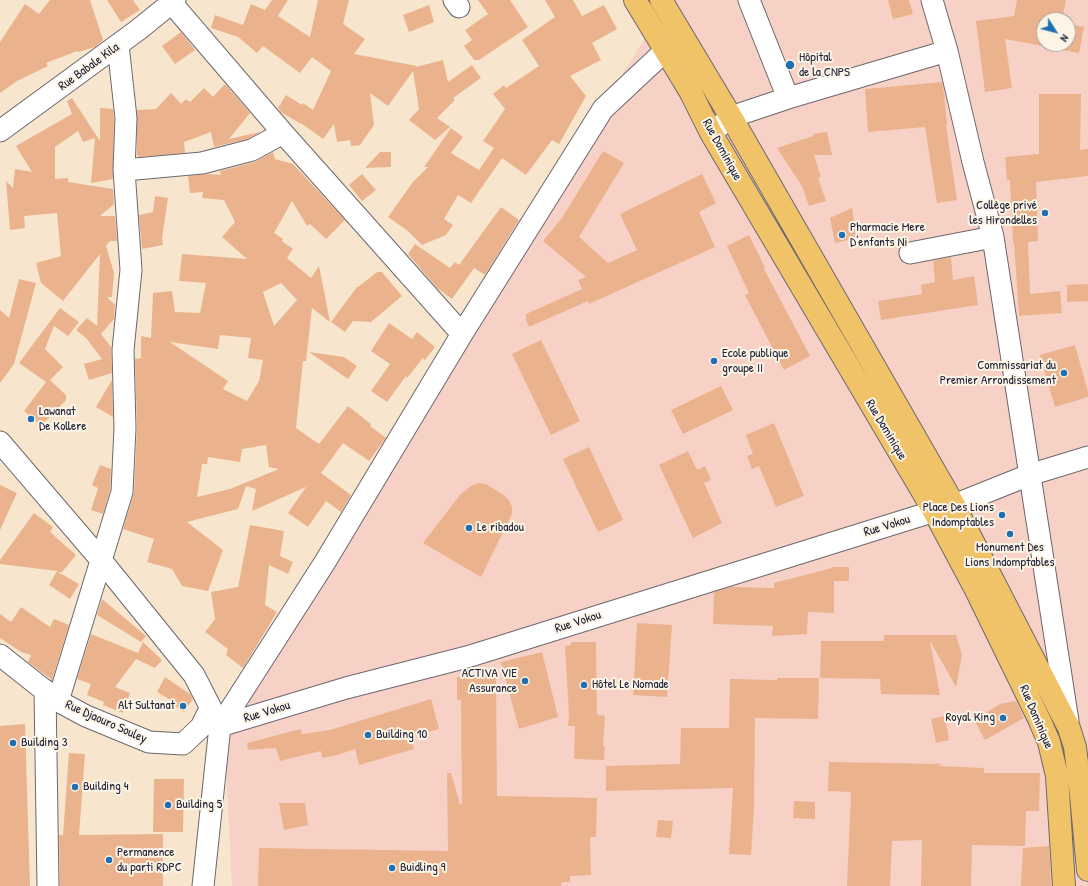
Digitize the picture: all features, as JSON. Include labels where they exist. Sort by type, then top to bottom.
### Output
[{"type":"main road","name":"Rue Dominique","points":[[636,0],[690,91],[711,133],[944,508],[1032,656],[1069,728],[1075,747],[1080,781],[1088,870]]},
{"type":"main road","name":"Rue Dominique","points":[[661,0],[731,117],[869,358],[944,508],[975,588],[1049,742],[1057,776],[1064,886]]},
{"type":"main road","points":[[1013,665],[1032,656]]},
{"type":"street","points":[[749,0],[788,98]]},
{"type":"street","points":[[932,0],[947,51],[973,162],[993,237],[1069,728]]},
{"type":"street","points":[[172,1],[283,133],[462,334]]},
{"type":"street","name":"Rue Babale Kila","points":[[0,131],[118,45],[172,1]]},
{"type":"street","name":"Rue Djaouro Souley","points":[[0,655],[51,696],[86,716],[149,742],[183,744],[201,726],[215,717],[325,562],[462,334],[603,109],[666,50],[684,38]]},
{"type":"street","points":[[48,886],[51,696],[101,560],[122,492],[125,428],[123,350],[131,270],[124,170],[126,118],[118,45]]},
{"type":"street","points":[[711,133],[731,117],[788,98],[947,51]]},
{"type":"street","points":[[124,170],[202,163],[252,150],[283,133]]},
{"type":"street","points":[[910,253],[993,237]]},
{"type":"street","points":[[0,442],[101,560],[194,675],[215,717],[203,886]]},
{"type":"street","name":"Rue Vokou","points":[[215,717],[346,688],[467,657],[944,508],[1029,474],[1088,457]]},
{"type":"shaded area","points":[[665,0],[1088,0],[1088,886],[232,886],[224,730],[462,334],[645,38]]},
{"type":"building","points":[[50,0],[90,0],[103,40],[95,47],[77,51],[46,63],[48,66],[17,81],[0,93],[0,42],[25,4],[39,14]]},
{"type":"building","points":[[107,0],[133,0],[140,10],[121,22]]},
{"type":"building","points":[[272,0],[288,0],[278,16],[310,37],[318,0],[349,0],[343,24],[365,39],[354,54],[417,66],[416,67],[443,60],[448,82],[472,65],[481,78],[453,98],[455,100],[437,118],[450,127],[435,140],[409,120],[419,109],[413,71],[388,106],[370,93],[374,125],[360,145],[351,146],[350,140],[337,142],[334,124],[323,139],[301,123],[281,112],[278,108],[286,95],[302,105],[303,103],[313,110],[331,71],[312,57],[300,73],[263,46],[257,53],[238,37],[211,28],[215,15],[243,25],[251,4],[265,10]]},
{"type":"building","points":[[478,0],[510,0],[528,27],[479,60],[474,60],[464,46],[472,40],[465,30],[488,14]]},
{"type":"building","points":[[545,0],[573,0],[582,16],[604,5],[617,29],[592,43],[601,60],[570,76],[586,96],[559,144],[552,140],[526,175],[502,158],[471,203],[458,195],[444,219],[453,225],[446,235],[422,245],[408,231],[388,217],[413,182],[428,167],[424,167],[451,128],[463,137],[451,153],[479,170],[494,148],[483,141],[505,109],[493,94],[504,85],[506,88],[539,66],[522,40],[555,17]]},
{"type":"building","points":[[888,0],[909,0],[913,14],[893,19]]},
{"type":"building","points":[[1017,0],[1066,0],[1064,12],[1036,12],[1036,45],[1005,39],[1012,88],[985,92],[976,21],[1014,16]]},
{"type":"building","points":[[429,5],[434,22],[409,32],[403,15]]},
{"type":"building","points":[[1076,26],[1084,27],[1079,53],[1074,52],[1076,52]]},
{"type":"building","points":[[181,32],[195,50],[175,64],[162,46]]},
{"type":"building","points":[[942,82],[946,125],[957,200],[937,203],[925,127],[868,132],[865,89]]},
{"type":"building","points":[[225,84],[250,113],[229,139],[260,132],[248,139],[214,147],[211,132],[184,142],[185,153],[139,157],[137,155],[137,110],[156,109],[171,93],[181,104],[186,99],[190,102],[204,88],[213,97]]},
{"type":"building","points":[[1039,94],[1081,94],[1080,150],[1088,149],[1088,176],[1036,182],[1038,241],[1028,242],[1030,294],[1060,291],[1062,313],[1019,316],[1010,180],[1007,180],[1005,157],[1039,154]]},
{"type":"building","points":[[72,98],[100,141],[100,108],[113,109],[114,118],[113,179],[91,183],[95,138],[83,142],[78,131],[55,147],[55,179],[68,178],[68,182],[113,189],[114,204],[100,216],[115,216],[117,241],[110,241],[106,246],[114,273],[112,297],[107,297],[115,305],[114,319],[101,334],[111,347],[112,373],[89,380],[84,364],[102,359],[86,338],[76,330],[87,318],[97,326],[100,254],[63,301],[41,283],[36,263],[61,256],[57,213],[24,216],[25,228],[10,230],[6,181],[13,188],[15,169],[32,172],[16,146],[72,114],[67,101]]},
{"type":"building","points":[[827,132],[832,155],[814,155],[821,177],[818,178],[826,201],[809,206],[802,186],[777,148],[813,136],[813,134]]},
{"type":"building","points":[[603,151],[624,163],[579,237],[608,263],[637,250],[620,214],[702,174],[716,203],[699,212],[715,247],[589,304],[588,301],[529,327],[526,320],[526,314],[582,289],[578,280],[586,277],[543,241],[562,218]]},
{"type":"building","points":[[273,152],[275,159],[293,164],[345,220],[326,239],[310,224],[307,226],[292,201],[274,233],[283,239],[282,241],[293,249],[287,258],[311,278],[319,266],[330,322],[312,308],[306,361],[303,361],[296,428],[319,444],[348,406],[386,438],[369,461],[343,443],[321,473],[351,495],[341,512],[326,501],[308,527],[288,513],[306,487],[252,511],[256,489],[246,486],[238,509],[187,522],[223,550],[208,591],[182,586],[172,569],[147,562],[154,539],[123,529],[134,493],[137,428],[135,359],[141,358],[141,336],[151,338],[153,293],[172,291],[175,312],[200,313],[206,283],[179,281],[182,254],[247,259],[222,237],[235,222],[224,200],[202,198],[203,192],[190,193],[188,176],[207,174],[221,175],[220,171],[255,162]],"holes":[[[281,283],[297,300],[274,326],[263,292]],[[220,335],[251,338],[248,358],[263,360],[259,381],[247,401],[223,389],[228,381],[170,342],[218,349]],[[266,445],[269,467],[279,469],[230,489],[197,497],[202,464],[207,464],[208,457],[240,462],[242,449]]]},
{"type":"building","points":[[380,152],[391,152],[391,167],[365,168]]},
{"type":"building","points":[[362,174],[376,190],[362,201],[349,185]]},
{"type":"building","points":[[155,196],[168,198],[162,238],[163,245],[142,249],[139,215],[153,212]]},
{"type":"building","points":[[501,207],[519,220],[485,275],[474,268],[452,299],[437,288],[408,254],[415,244],[450,268],[455,262],[459,265]]},
{"type":"building","points":[[852,208],[856,238],[835,243],[830,218]]},
{"type":"building","points":[[749,235],[765,268],[764,269],[810,356],[784,370],[745,295],[749,293],[727,246]]},
{"type":"building","points":[[951,257],[953,280],[974,276],[978,305],[881,320],[878,301],[922,294],[921,285],[935,282],[933,261]]},
{"type":"building","points":[[377,272],[382,272],[402,296],[371,322],[353,321],[345,332],[331,322],[357,287]]},
{"type":"building","points":[[19,279],[36,283],[14,364],[0,383],[0,310],[9,318]]},
{"type":"building","points":[[1088,284],[1088,301],[1067,302],[1067,285]]},
{"type":"building","points":[[60,308],[79,322],[68,336],[54,326],[45,349],[63,367],[50,380],[66,395],[66,400],[41,426],[24,411],[46,382],[19,363]]},
{"type":"building","points":[[389,323],[412,339],[417,332],[435,347],[425,360],[423,358],[407,378],[406,376],[387,402],[371,391],[390,364],[371,351]]},
{"type":"building","points":[[541,340],[580,421],[551,435],[512,354]]},
{"type":"building","name":"Commissariat du Premier Arrondissement","points":[[1075,345],[1088,392],[1088,397],[1055,407],[1040,355]]},
{"type":"building","points":[[309,352],[344,357],[357,366],[348,379]]},
{"type":"building","points":[[112,380],[113,417],[96,407]]},
{"type":"building","points":[[721,386],[733,410],[683,434],[671,410]]},
{"type":"building","points":[[774,423],[804,496],[776,507],[759,466],[752,469],[747,456],[753,454],[746,435]]},
{"type":"building","points":[[589,447],[623,520],[598,532],[563,459]]},
{"type":"building","points":[[688,451],[697,470],[705,466],[711,480],[704,483],[722,523],[693,538],[659,465]]},
{"type":"building","points":[[100,465],[111,469],[110,490],[103,514],[91,510],[98,488],[92,485]]},
{"type":"building","name":"Le ribadou","points":[[479,483],[486,484],[502,494],[509,500],[512,507],[512,514],[481,577],[423,543],[460,495],[471,486]]},
{"type":"building","points":[[0,485],[17,493],[0,530]]},
{"type":"building","points":[[34,513],[53,527],[50,532],[76,555],[62,572],[58,572],[79,584],[70,599],[49,585],[57,571],[0,564],[0,560]]},
{"type":"building","points":[[250,525],[284,531],[280,556],[293,562],[288,574],[269,565],[265,605],[277,612],[243,668],[226,655],[228,649],[205,632],[215,619],[211,592],[238,587]]},
{"type":"building","points":[[832,567],[849,567],[849,581],[834,581],[834,613],[808,612],[807,634],[772,636],[773,626],[713,624],[714,592],[732,587],[774,588],[774,583]]},
{"type":"building","points":[[102,599],[146,636],[141,642],[97,615]]},
{"type":"building","points":[[21,607],[50,627],[54,619],[69,625],[52,680],[28,662],[31,655],[21,652],[0,638],[0,614],[11,622]]},
{"type":"building","points":[[637,623],[672,625],[667,697],[633,695]]},
{"type":"building","points":[[91,634],[138,653],[143,642],[162,660],[155,668],[136,659],[115,687],[130,693],[123,713],[103,705],[104,702],[87,695],[91,684],[77,679]]},
{"type":"building","points":[[884,635],[956,635],[962,655],[956,687],[930,641],[940,695],[881,694],[880,679],[820,678],[821,641],[884,641]]},
{"type":"building","points":[[571,642],[596,642],[597,715],[605,716],[603,746],[605,746],[604,760],[574,759],[575,726],[568,726],[569,714],[565,646],[571,645]]},
{"type":"building","name":"ACTIVA VIE Assurance","points":[[542,652],[558,717],[519,729],[501,662]]},
{"type":"building","points":[[496,676],[497,796],[597,798],[596,837],[590,837],[591,875],[570,876],[570,882],[562,882],[561,886],[258,886],[259,848],[448,851],[447,773],[451,773],[460,804],[462,804],[461,700],[457,700],[457,677]]},
{"type":"building","points":[[165,677],[190,694],[193,699],[184,712],[172,704],[174,702],[157,692]]},
{"type":"building","points":[[777,678],[819,678],[818,719],[755,718],[754,807],[751,855],[729,854],[733,788],[606,791],[606,766],[680,764],[681,728],[729,728],[730,679],[777,680]]},
{"type":"building","name":"Building 10","points":[[431,699],[439,729],[410,737],[414,749],[359,765],[355,749],[338,755],[322,758],[321,751],[280,761],[276,748],[248,750],[247,743],[301,729],[302,734],[330,730]]},
{"type":"building","name":"Royal King","points":[[1016,701],[1024,718],[985,740],[974,720],[1000,704]]},
{"type":"building","points":[[945,716],[949,740],[936,743],[931,719]]},
{"type":"building","points":[[25,724],[30,886],[0,886],[0,726]]},
{"type":"building","name":"Permanence du parti RDPC","points":[[69,753],[85,754],[79,835],[163,834],[163,886],[60,886],[59,835],[63,835]]},
{"type":"building","points":[[829,762],[942,764],[938,766],[984,768],[984,773],[1040,773],[1039,811],[1026,811],[1025,846],[972,845],[971,886],[921,886],[922,840],[892,841],[890,886],[847,886],[851,792],[828,791]]},
{"type":"building","name":"Building 5","points":[[154,779],[184,779],[183,832],[153,832]]},
{"type":"building","points":[[794,801],[815,802],[815,819],[793,818]]},
{"type":"building","points":[[279,803],[305,803],[308,825],[284,830]]},
{"type":"building","points":[[658,820],[673,821],[671,838],[656,837]]},
{"type":"building","points":[[1049,846],[1051,886],[1021,886],[1023,848]]},
{"type":"place","name":"Hôpital de la CNPS","points":[[790,65]]},
{"type":"place","name":"Collège privé les Hirondelles","points":[[1045,213]]},
{"type":"place","name":"Pharmacie Mere D'enfants Ni","points":[[842,235]]},
{"type":"place","name":"Ecole publique groupe II","points":[[714,361]]},
{"type":"place","name":"Commissariat du Premier Arrondissement","points":[[1064,373]]},
{"type":"place","name":"Lawanat De Kollere","points":[[31,419]]},
{"type":"place","name":"Place Des Lions Indomptables","points":[[1002,515]]},
{"type":"place","name":"Le ribadou","points":[[469,528]]},
{"type":"place","name":"Monument Des Lions Indomptables","points":[[1010,534]]},
{"type":"place","name":"ACTIVA VIE Assurance","points":[[525,681]]},
{"type":"place","name":"Hôtel Le Nomade","points":[[584,685]]},
{"type":"place","name":"Alt Sultanat","points":[[183,706]]},
{"type":"place","name":"Royal King","points":[[1003,718]]},
{"type":"place","name":"Building 10","points":[[368,735]]},
{"type":"place","name":"Building 3","points":[[13,743]]},
{"type":"place","name":"Building 4","points":[[75,787]]},
{"type":"place","name":"Building 5","points":[[168,805]]},
{"type":"place","name":"Permanence du parti RDPC","points":[[109,860]]},
{"type":"place","name":"Buidling 9","points":[[392,868]]}]
